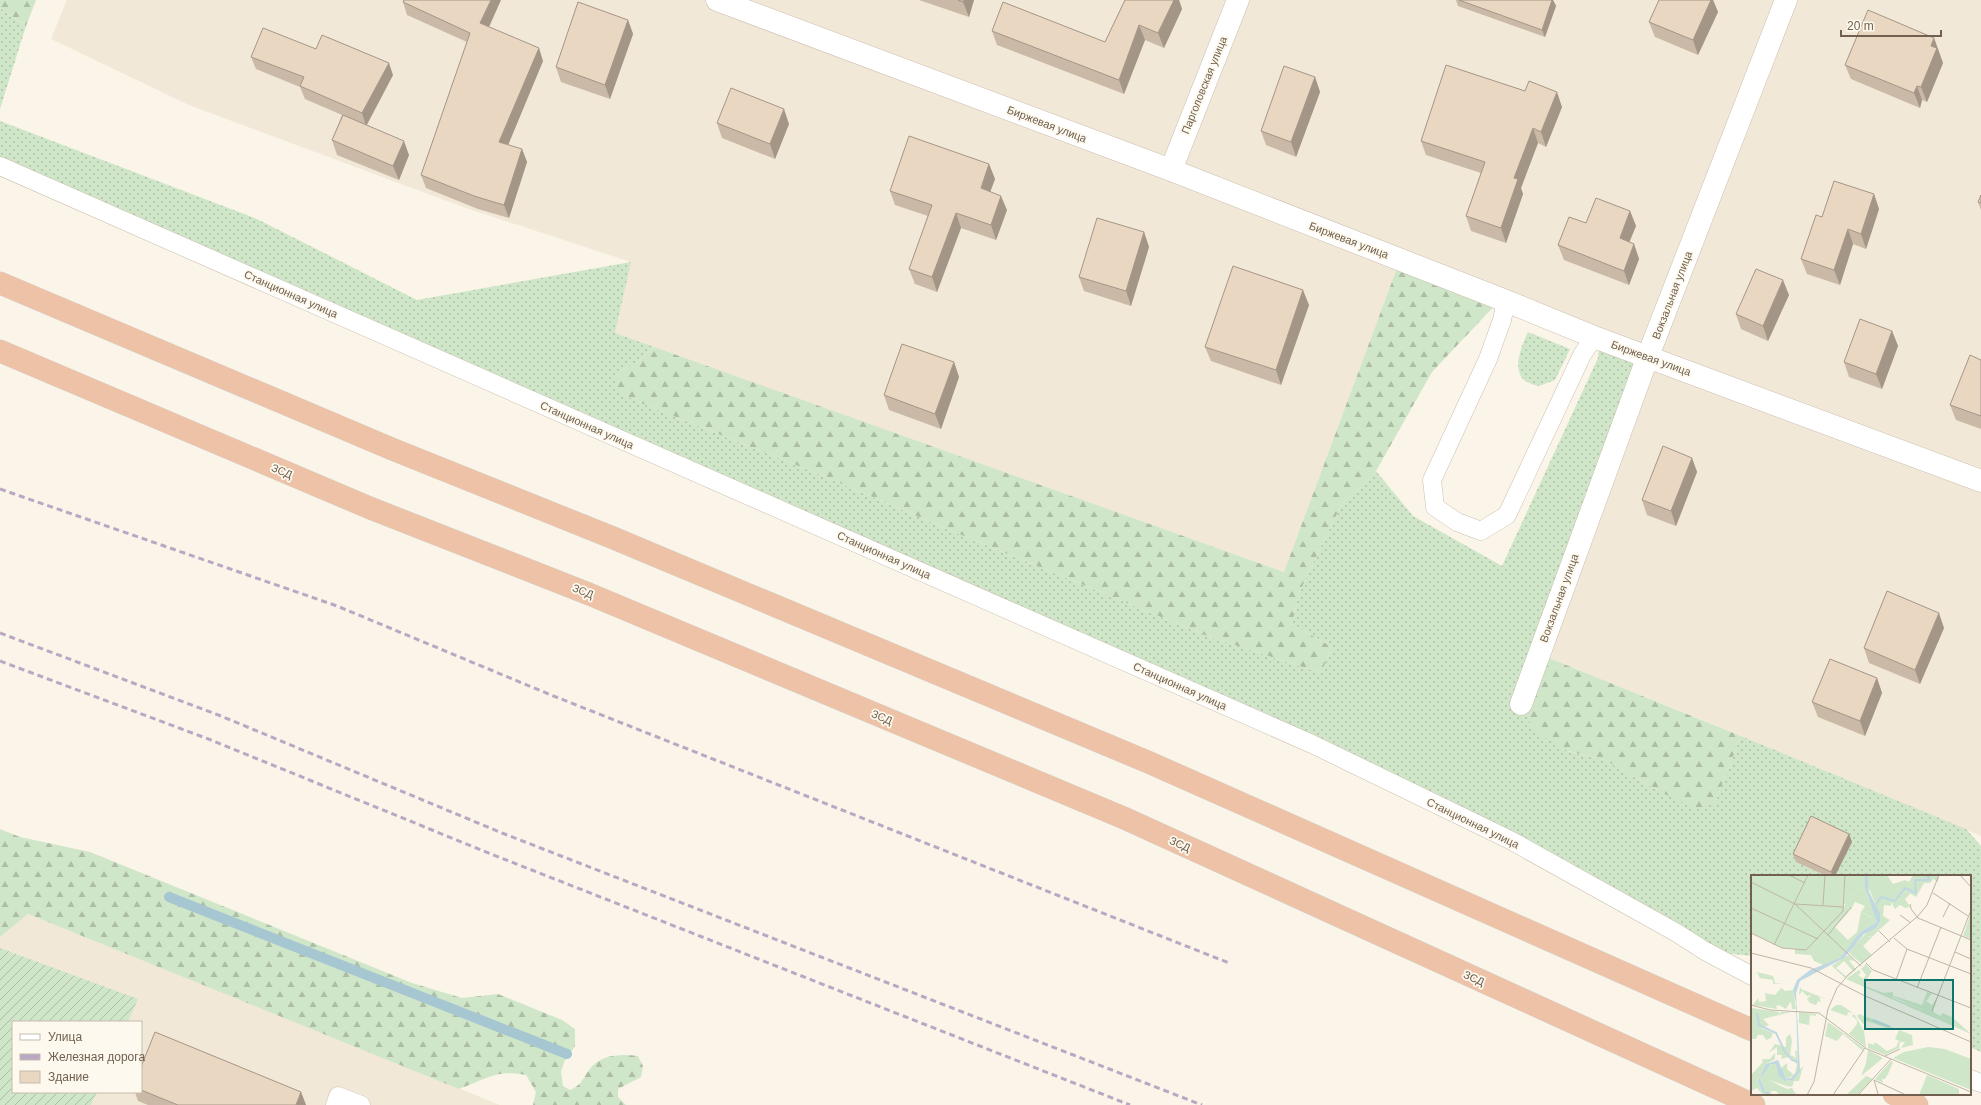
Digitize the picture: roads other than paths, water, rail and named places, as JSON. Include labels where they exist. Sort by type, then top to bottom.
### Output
[{"type":"highway","points":[[0,283],[392,449],[611,537],[1148,762],[1751,1030]]},
{"type":"highway","name":"ЗСД","points":[[0,350],[370,508],[589,594],[1124,818],[1754,1105]]},
{"type":"highway","points":[[1896,1095],[1917,1105]]},
{"type":"street","name":"Биржевая улица","points":[[717,0],[1171,170],[1594,337],[1981,481]]},
{"type":"street","name":"Парголовская улица","points":[[1171,170],[1238,0]]},
{"type":"street","name":"Вокзальная улица","points":[[1521,704],[1648,356],[1786,0]]},
{"type":"lane","name":"Станционная улица","points":[[0,166],[1326,751],[1510,840],[1677,933],[1705,951],[1751,975]]},
{"type":"lane","points":[[1506,301],[1502,320],[1488,359],[1432,480],[1436,507],[1457,522],[1481,531],[1507,515],[1582,355],[1594,337]]},
{"type":"lane","points":[[1971,1079],[1981,1083]]},
{"type":"lane","points":[[335,1105],[338,1096],[361,1105]]},
{"type":"waterway","points":[[169,897],[567,1054]]},
{"type":"railway","points":[[0,489],[337,606],[551,695],[1229,963]]},
{"type":"railway","points":[[0,633],[221,716],[502,833],[1202,1105]]},
{"type":"railway","points":[[0,661],[211,740],[491,854],[1130,1105]]}]
